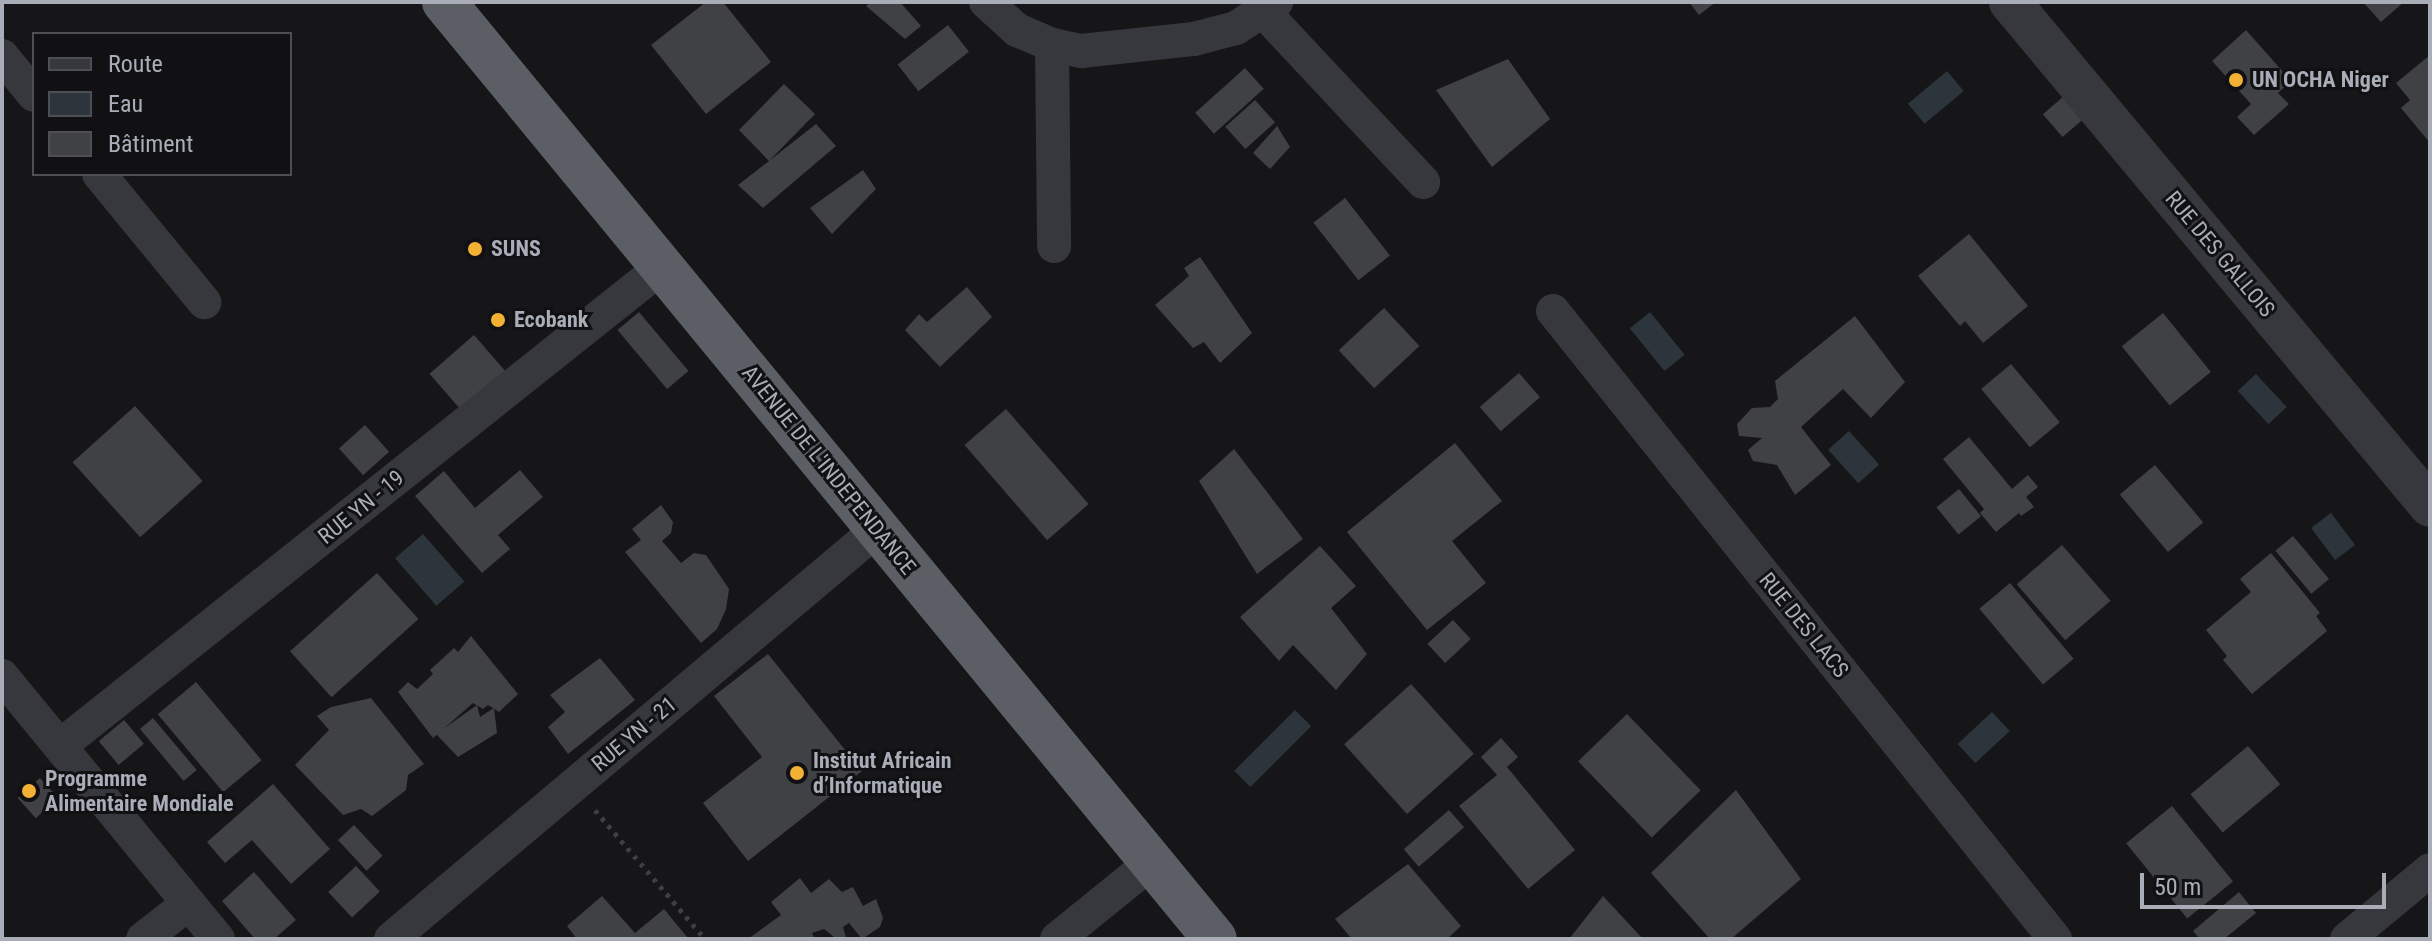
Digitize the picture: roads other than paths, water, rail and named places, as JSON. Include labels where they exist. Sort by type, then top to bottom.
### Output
[{"type":"highway","name":"AVENUE DE L'INDEPENDANCE","points":[[444,2],[1215,939]]},
{"type":"street","points":[[986,2],[1017,30],[1052,45],[1081,51],[1194,39],[1236,28],[1270,7],[1423,182]]},
{"type":"street","name":"RUE DES GALLOIS","points":[[2010,2],[2430,506]]},
{"type":"street","points":[[1052,45],[1054,246]]},
{"type":"street","points":[[2,56],[32,93]]},
{"type":"street","points":[[101,176],[204,302]]},
{"type":"street","name":"RUE YN - 19","points":[[60,746],[662,267]]},
{"type":"street","name":"RUE DES LACS","points":[[1553,311],[2055,939]]},
{"type":"street","name":"RUE YN - 21","points":[[391,939],[878,529]]},
{"type":"street","points":[[2,676],[218,939]]},
{"type":"street","points":[[1071,935],[1152,862]]},
{"type":"street","points":[[2347,939],[2430,870]]},
{"type":"street","points":[[143,939],[189,903]]},
{"type":"water","points":[[1947,71],[1964,91],[1925,124],[1908,104]]},
{"type":"water","points":[[1650,312],[1685,355],[1664,371],[1630,328]]},
{"type":"water","points":[[2256,374],[2287,407],[2268,424],[2238,391]]},
{"type":"water","points":[[1849,431],[1879,464],[1858,483],[1828,450]]},
{"type":"water","points":[[2331,513],[2355,545],[2335,560],[2311,528]]},
{"type":"water","points":[[423,534],[464,582],[436,606],[395,558]]},
{"type":"water","points":[[1295,710],[1311,726],[1250,787],[1234,771]]},
{"type":"water","points":[[1992,712],[2010,731],[1975,763],[1958,744]]},
{"type":"place","name":"UN OCHA Niger","points":[[2236,80]]},
{"type":"place","name":"SUNS","points":[[475,249]]},
{"type":"place","name":"Ecobank","points":[[498,320]]},
{"type":"place","name":"Institut Africain d’Informatique","points":[[797,773]]},
{"type":"place","name":"Programme Alimentaire Mondiale","points":[[29,791]]}]
